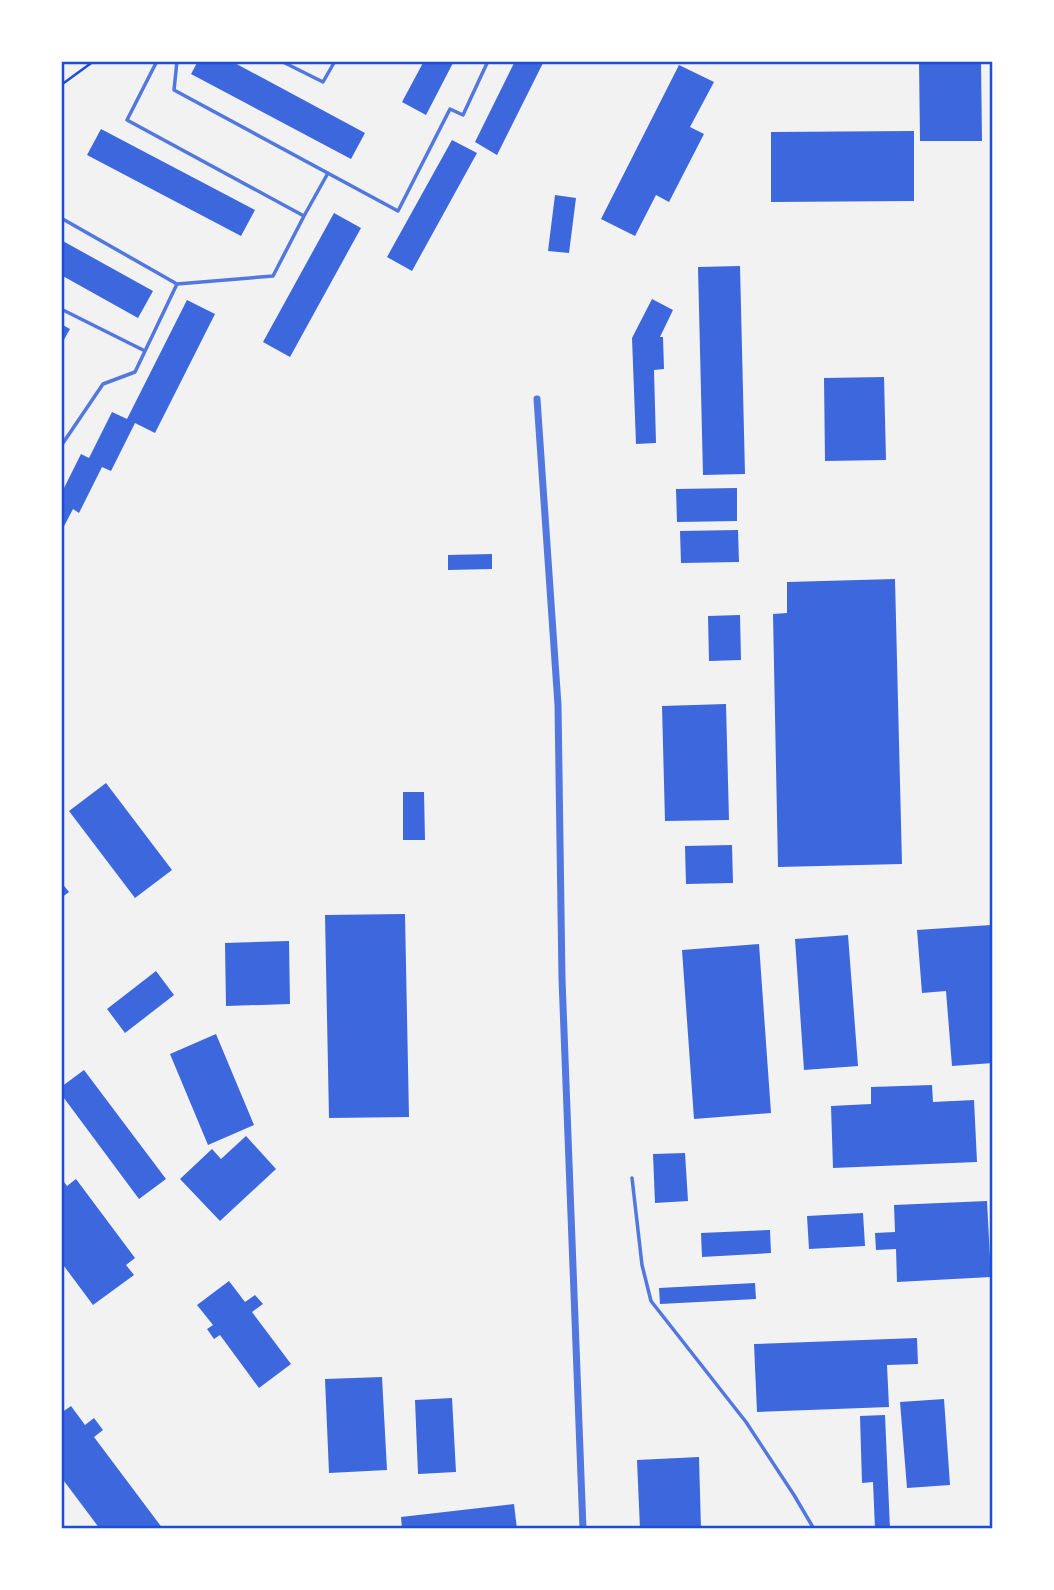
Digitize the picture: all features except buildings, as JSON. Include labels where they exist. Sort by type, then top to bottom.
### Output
[{"type":"street","points":[[537,399],[558,705],[562,979],[583,1529]]},
{"type":"lane","points":[[157,61],[127,120],[304,216]]},
{"type":"lane","points":[[177,61],[174,90],[398,211],[450,109],[463,115],[488,61]]},
{"type":"lane","points":[[281,61],[323,82],[335,61]]},
{"type":"lane","points":[[61,218],[177,284],[273,276],[328,173]]},
{"type":"lane","points":[[61,446],[103,384],[135,372],[177,284]]},
{"type":"lane","points":[[61,309],[145,351]]},
{"type":"lane","points":[[632,1178],[642,1265],[651,1301],[746,1422],[814,1529]]},
{"type":"path","points":[[61,85],[94,61]]}]
